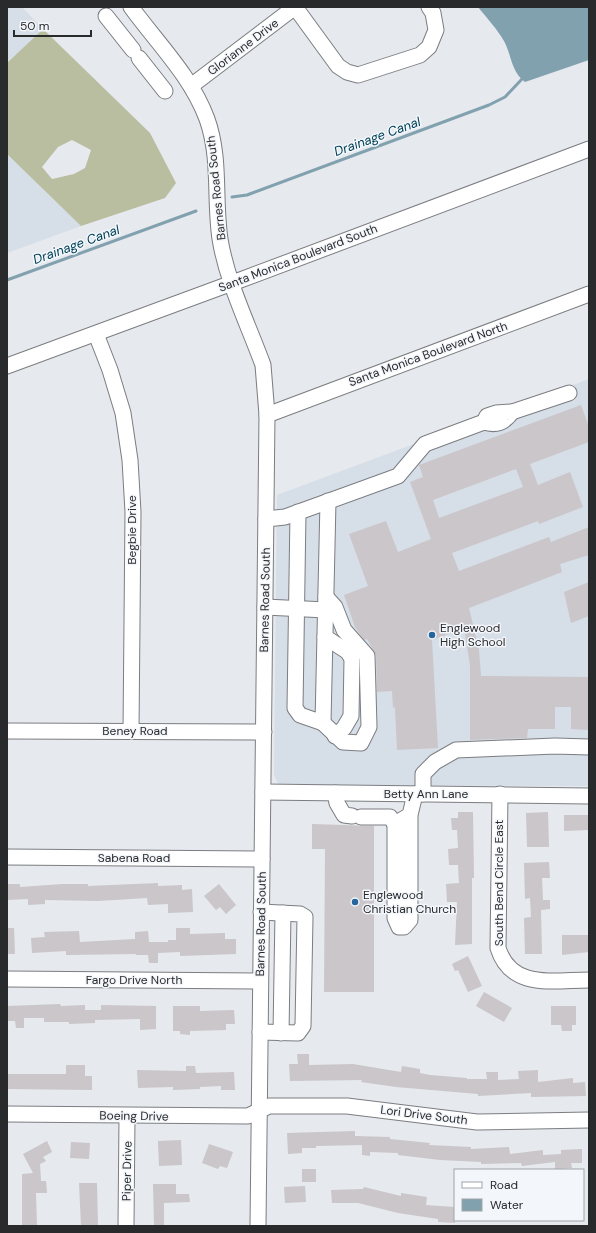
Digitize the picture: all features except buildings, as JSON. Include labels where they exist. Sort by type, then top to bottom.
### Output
[{"type":"street","points":[[295,7],[338,66],[352,74],[367,74],[420,54],[429,47],[434,39],[436,30],[433,13],[429,7]]},
{"type":"street","name":"Glorianne Drive","points":[[191,86],[295,7]]},
{"type":"street","points":[[118,31],[134,11]]},
{"type":"street","name":"Barnes Road South","points":[[134,11],[191,86],[200,103],[211,133],[216,170],[220,238],[232,283],[263,365],[267,414],[258,1226]]},
{"type":"street","points":[[106,16],[165,91]]},
{"type":"street","points":[[152,74],[172,60]]},
{"type":"street","name":"Santa Monica Boulevard South","points":[[7,366],[589,149]]},
{"type":"street","name":"Santa Monica Boulevard North","points":[[267,414],[589,294]]},
{"type":"street","name":"Begbie Drive","points":[[96,334],[118,397],[130,460],[133,512],[131,731]]},
{"type":"street","points":[[266,519],[285,517],[398,476],[424,444],[484,422],[491,424],[500,423],[512,412],[569,393]]},
{"type":"street","points":[[323,723],[328,501]]},
{"type":"street","points":[[265,607],[296,608],[326,603],[335,607],[349,636],[364,650],[368,665],[369,727],[361,743],[347,743],[335,736],[323,723],[300,715],[295,708],[296,608],[298,512]]},
{"type":"street","points":[[325,638],[348,652],[352,659],[351,716],[344,728],[335,736]]},
{"type":"street","name":"Beney Road","points":[[7,731],[264,732]]},
{"type":"street","points":[[335,793],[337,803],[344,815],[356,817],[390,817],[395,824],[395,918],[399,927],[404,927],[410,920],[410,815],[419,794],[424,774],[435,762],[456,750],[555,746],[589,747]]},
{"type":"street","name":"Betty Ann Lane","points":[[263,792],[589,796]]},
{"type":"street","name":"South Bend Circle East","points":[[500,794],[498,948],[502,960],[509,969],[520,976],[532,979],[589,980]]},
{"type":"street","points":[[395,824],[410,815]]},
{"type":"street","name":"Sabena Road","points":[[7,857],[262,859]]},
{"type":"street","points":[[260,1032],[298,1033],[303,1026],[305,917],[300,914],[261,912]]},
{"type":"street","points":[[281,1033],[283,913]]},
{"type":"street","name":"Fargo Drive North","points":[[7,979],[260,981]]},
{"type":"street","name":"Lori Drive South","points":[[260,1110],[269,1106],[363,1107],[470,1121],[589,1120]]},
{"type":"street","name":"Boeing Drive","points":[[7,1114],[248,1116],[260,1110]]},
{"type":"street","name":"Piper Drive","points":[[126,1226],[128,1116]]},
{"type":"shaded area","points":[[7,7],[22,7],[43,29],[7,63]]},
{"type":"shaded area","points":[[7,154],[81,226],[7,253]]},
{"type":"shaded area","name":"Englewood High School","points":[[589,379],[589,786],[279,785],[274,775],[277,495]]},
{"type":"green space","points":[[43,29],[150,133],[176,183],[165,198],[81,226],[7,154],[7,63]],"holes":[[[72,140],[91,150],[85,168],[74,174],[52,179],[42,167],[58,147]]]},
{"type":"water","points":[[478,7],[589,7],[589,60],[525,82],[520,78],[514,69],[504,41]]},
{"type":"waterway","name":"Drainage Canal","points":[[232,197],[247,195],[489,105],[505,97],[522,79]]},
{"type":"waterway","name":"Drainage Canal","points":[[7,280],[196,211]]},
{"type":"place","name":"Englewood High School","points":[[432,635]]},
{"type":"place","name":"Englewood Christian Church","points":[[355,902]]}]
